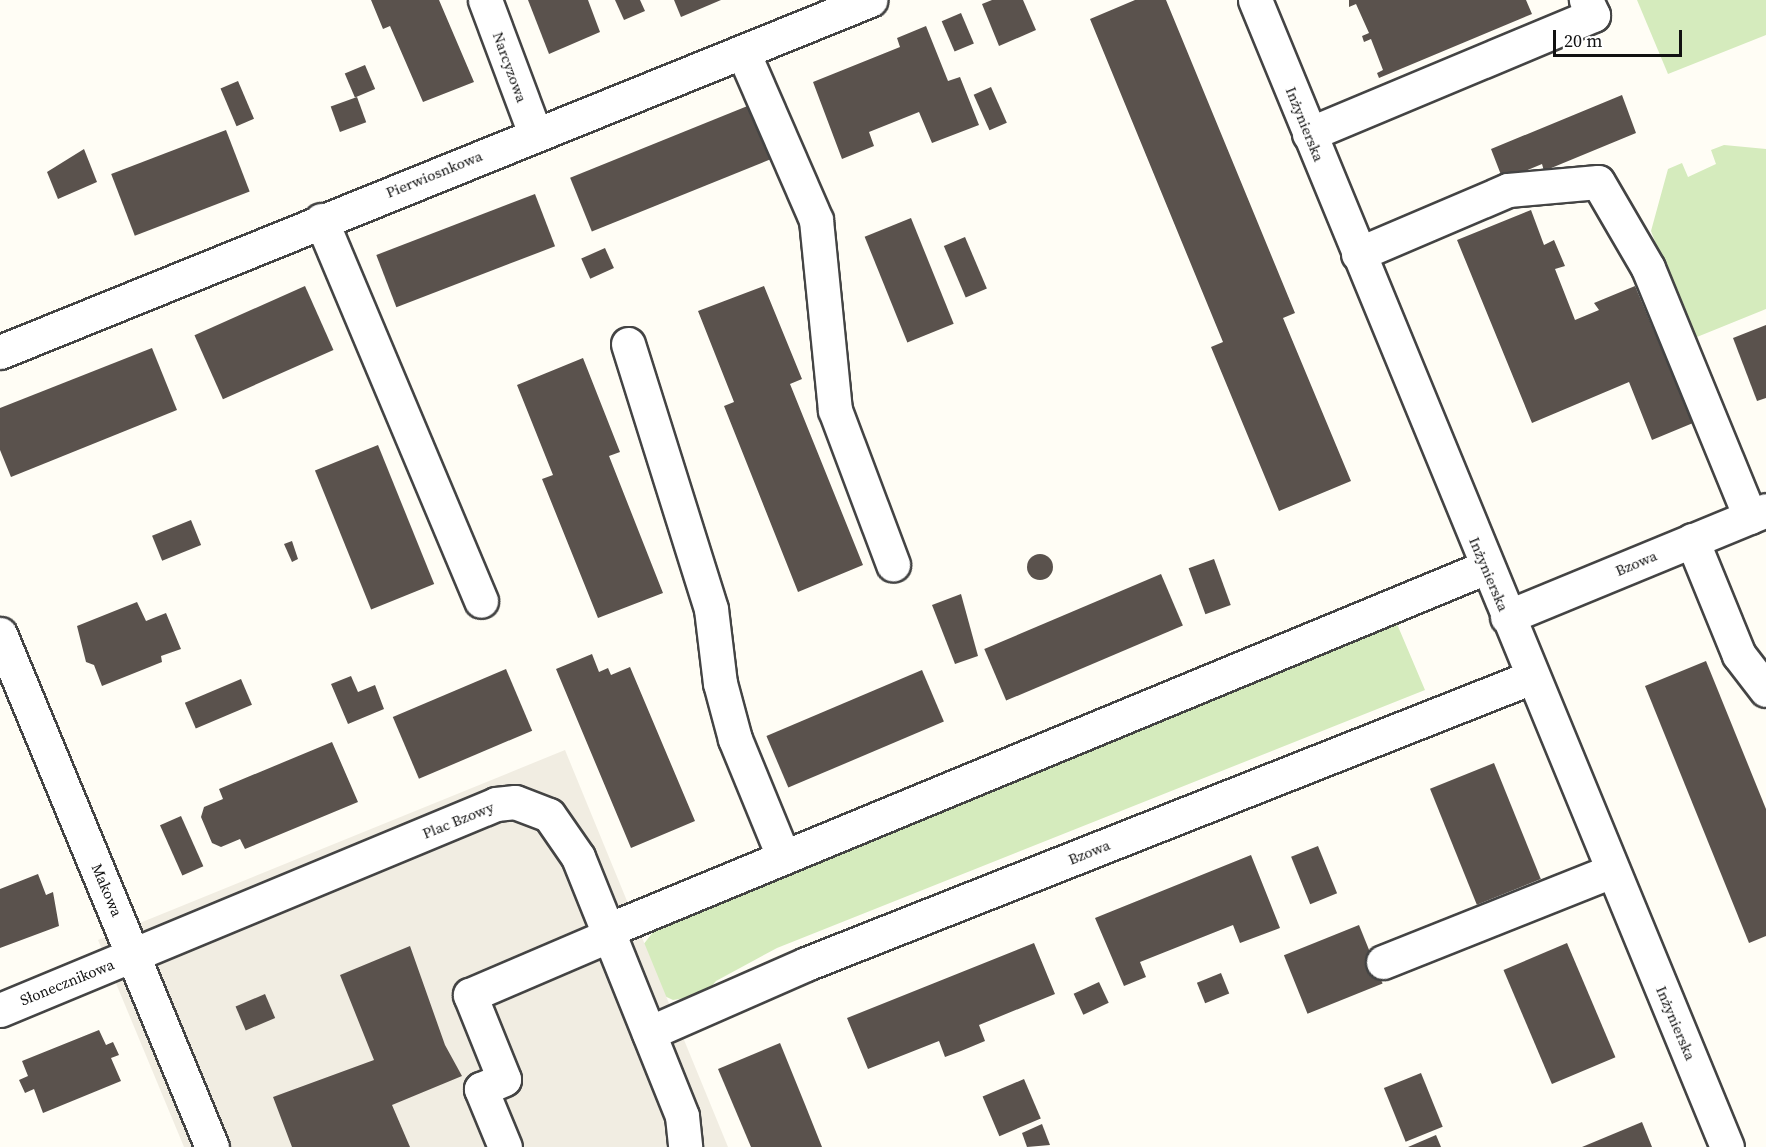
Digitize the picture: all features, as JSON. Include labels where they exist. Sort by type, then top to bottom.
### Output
[{"type":"street","name":"Narcyzowa","points":[[485,0],[535,134]]},
{"type":"street","name":"Pierwiosnkowa","points":[[0,352],[321,220],[870,0]]},
{"type":"street","name":"Inżynierska","points":[[1255,0],[1486,567],[1727,1147]]},
{"type":"street","points":[[1309,134],[1593,15],[1586,0]]},
{"type":"street","points":[[743,52],[816,220],[835,410],[893,564]]},
{"type":"street","points":[[1358,255],[1508,190],[1598,182],[1648,268],[1758,513]]},
{"type":"street","points":[[321,220],[481,602]]},
{"type":"street","points":[[628,344],[711,609],[720,683],[735,739],[783,856]]},
{"type":"street","name":"Bzowa","points":[[1507,617],[1758,513]]},
{"type":"street","points":[[1692,540],[1739,655],[1766,690]]},
{"type":"street","points":[[505,1147],[481,1089],[504,1079],[470,995],[783,856],[1486,567]]},
{"type":"street","name":"Makowa","points":[[0,634],[212,1147]]},
{"type":"street","name":"Bzowa","points":[[649,1033],[806,964],[1532,677]]},
{"type":"street","name":"Plac Bzowy","points":[[134,955],[496,804],[514,802],[536,808],[559,824],[609,932],[682,1116],[685,1147]]},
{"type":"street","points":[[1383,962],[1612,871]]},
{"type":"street","name":"Słonecznikowa","points":[[0,1010],[134,955]]},
{"type":"green space","points":[[1637,0],[1766,0],[1766,35],[1668,74]]},
{"type":"green space","points":[[1724,145],[1766,149],[1766,309],[1692,339],[1651,231],[1668,169],[1682,163],[1688,177],[1716,164],[1711,150]]},
{"type":"green space","points":[[1397,624],[1425,690],[777,948],[716,981],[704,995],[673,1000],[658,993],[643,945],[660,923]]},
{"type":"shaded area","points":[[565,750],[728,1147],[184,1147],[98,940]]},
{"type":"building","points":[[371,0],[439,0],[474,82],[423,102],[390,26],[383,29]]},
{"type":"building","points":[[528,0],[588,0],[600,32],[549,54]]},
{"type":"building","points":[[615,0],[640,0],[645,11],[624,20]]},
{"type":"building","points":[[674,0],[721,0],[681,17]]},
{"type":"building","points":[[992,0],[1023,0],[1036,30],[999,46],[982,4]]},
{"type":"building","points":[[1135,0],[1166,0],[1295,313],[1283,318],[1351,481],[1279,511],[1211,347],[1223,342],[1090,19]]},
{"type":"building","points":[[1349,0],[1526,0],[1532,14],[1379,78],[1377,73],[1383,70],[1371,39],[1364,42],[1362,36],[1369,33],[1356,4],[1349,7]]},
{"type":"building","points":[[961,13],[974,43],[955,52],[942,21]]},
{"type":"building","points":[[926,26],[948,81],[960,77],[979,125],[932,143],[919,112],[869,132],[874,146],[842,159],[813,82],[900,47],[897,38]]},
{"type":"building","points":[[365,65],[375,89],[355,98],[345,74]]},
{"type":"building","points":[[238,81],[254,119],[237,126],[221,88]]},
{"type":"building","points":[[991,87],[1007,123],[990,130],[974,95]]},
{"type":"building","points":[[1622,95],[1636,133],[1544,171],[1542,164],[1503,180],[1491,149]]},
{"type":"building","points":[[357,97],[366,122],[340,132],[331,107]]},
{"type":"building","points":[[750,105],[772,159],[592,231],[570,178]]},
{"type":"building","points":[[226,130],[250,192],[135,236],[111,174]]},
{"type":"building","points":[[84,149],[97,182],[58,199],[47,172]]},
{"type":"building","points":[[535,194],[555,246],[396,307],[376,255]]},
{"type":"building","points":[[1531,210],[1544,245],[1554,240],[1565,266],[1555,269],[1575,320],[1599,310],[1594,303],[1635,286],[1693,423],[1652,440],[1629,382],[1532,423],[1457,240]]},
{"type":"building","points":[[911,218],[954,324],[907,342],[865,237]]},
{"type":"building","points":[[965,237],[987,289],[966,298],[944,246]]},
{"type":"building","points":[[605,248],[614,268],[590,279],[581,259]]},
{"type":"building","points":[[305,286],[333,350],[223,399],[194,335]]},
{"type":"building","points":[[764,286],[802,379],[790,384],[863,565],[798,592],[724,406],[734,402],[698,311]]},
{"type":"building","points":[[1766,325],[1766,398],[1757,401],[1733,338]]},
{"type":"building","points":[[152,348],[177,410],[11,477],[0,450],[0,408]]},
{"type":"building","points":[[583,358],[620,452],[609,456],[663,593],[598,618],[542,479],[553,475],[517,385]]},
{"type":"building","points":[[378,445],[434,584],[371,610],[315,470]]},
{"type":"building","points":[[191,520],[201,545],[162,561],[152,536]]},
{"type":"building","points":[[292,541],[298,559],[292,562],[284,544]]},
{"type":"building","points":[[1040,554],[1049,558],[1053,567],[1049,576],[1040,580],[1031,576],[1027,567],[1031,558]]},
{"type":"building","points":[[1214,559],[1231,605],[1205,614],[1189,568]]},
{"type":"building","points":[[1161,574],[1183,626],[1006,701],[984,649]]},
{"type":"building","points":[[961,594],[978,656],[955,664],[932,605]]},
{"type":"building","points":[[137,602],[146,621],[166,613],[181,649],[161,656],[162,662],[102,686],[94,665],[86,662],[77,626]]},
{"type":"building","points":[[592,654],[599,672],[608,668],[611,675],[630,667],[695,821],[631,848],[556,669]]},
{"type":"building","points":[[1706,661],[1766,809],[1766,936],[1749,943],[1645,686]]},
{"type":"building","points":[[506,669],[532,731],[419,779],[393,717]]},
{"type":"building","points":[[922,670],[944,722],[788,788],[766,736]]},
{"type":"building","points":[[351,676],[358,692],[375,685],[384,709],[348,724],[331,684]]},
{"type":"building","points":[[241,679],[252,705],[196,729],[185,703]]},
{"type":"building","points":[[332,742],[358,802],[245,849],[240,839],[221,847],[212,843],[201,817],[204,807],[223,799],[219,789]]},
{"type":"building","points":[[1494,763],[1541,879],[1477,905],[1430,789]]},
{"type":"building","points":[[181,816],[203,866],[182,876],[160,825]]},
{"type":"building","points":[[1318,846],[1337,893],[1310,904],[1291,857]]},
{"type":"building","points":[[1251,855],[1280,928],[1240,943],[1233,925],[1140,962],[1146,977],[1124,986],[1095,918]]},
{"type":"building","points":[[38,874],[46,895],[53,892],[59,926],[0,948],[0,889]]},
{"type":"building","points":[[1359,925],[1383,983],[1307,1014],[1284,955]]},
{"type":"building","points":[[1034,943],[1055,994],[979,1025],[985,1041],[961,1051],[945,1057],[939,1041],[868,1069],[847,1018]]},
{"type":"building","points":[[1567,943],[1615,1057],[1552,1084],[1503,970]]},
{"type":"building","points":[[410,946],[445,1045],[462,1076],[392,1105],[410,1147],[292,1147],[273,1097],[374,1060],[340,975]]},
{"type":"building","points":[[1221,973],[1229,993],[1205,1003],[1197,983]]},
{"type":"building","points":[[1099,982],[1109,1003],[1083,1015],[1074,994]]},
{"type":"building","points":[[265,994],[275,1018],[246,1030],[236,1007]]},
{"type":"building","points":[[99,1030],[106,1045],[113,1042],[119,1055],[111,1058],[121,1081],[43,1113],[34,1089],[25,1093],[19,1080],[28,1076],[22,1061]]},
{"type":"building","points":[[780,1043],[822,1147],[751,1147],[718,1069]]},
{"type":"building","points":[[1421,1073],[1443,1127],[1406,1142],[1384,1088]]},
{"type":"building","points":[[1024,1079],[1041,1119],[999,1136],[983,1097]]},
{"type":"building","points":[[1642,1122],[1652,1147],[1582,1147]]},
{"type":"building","points":[[1042,1124],[1050,1145],[1027,1147],[1022,1133]]},
{"type":"building","points":[[1436,1135],[1441,1147],[1408,1147]]}]
